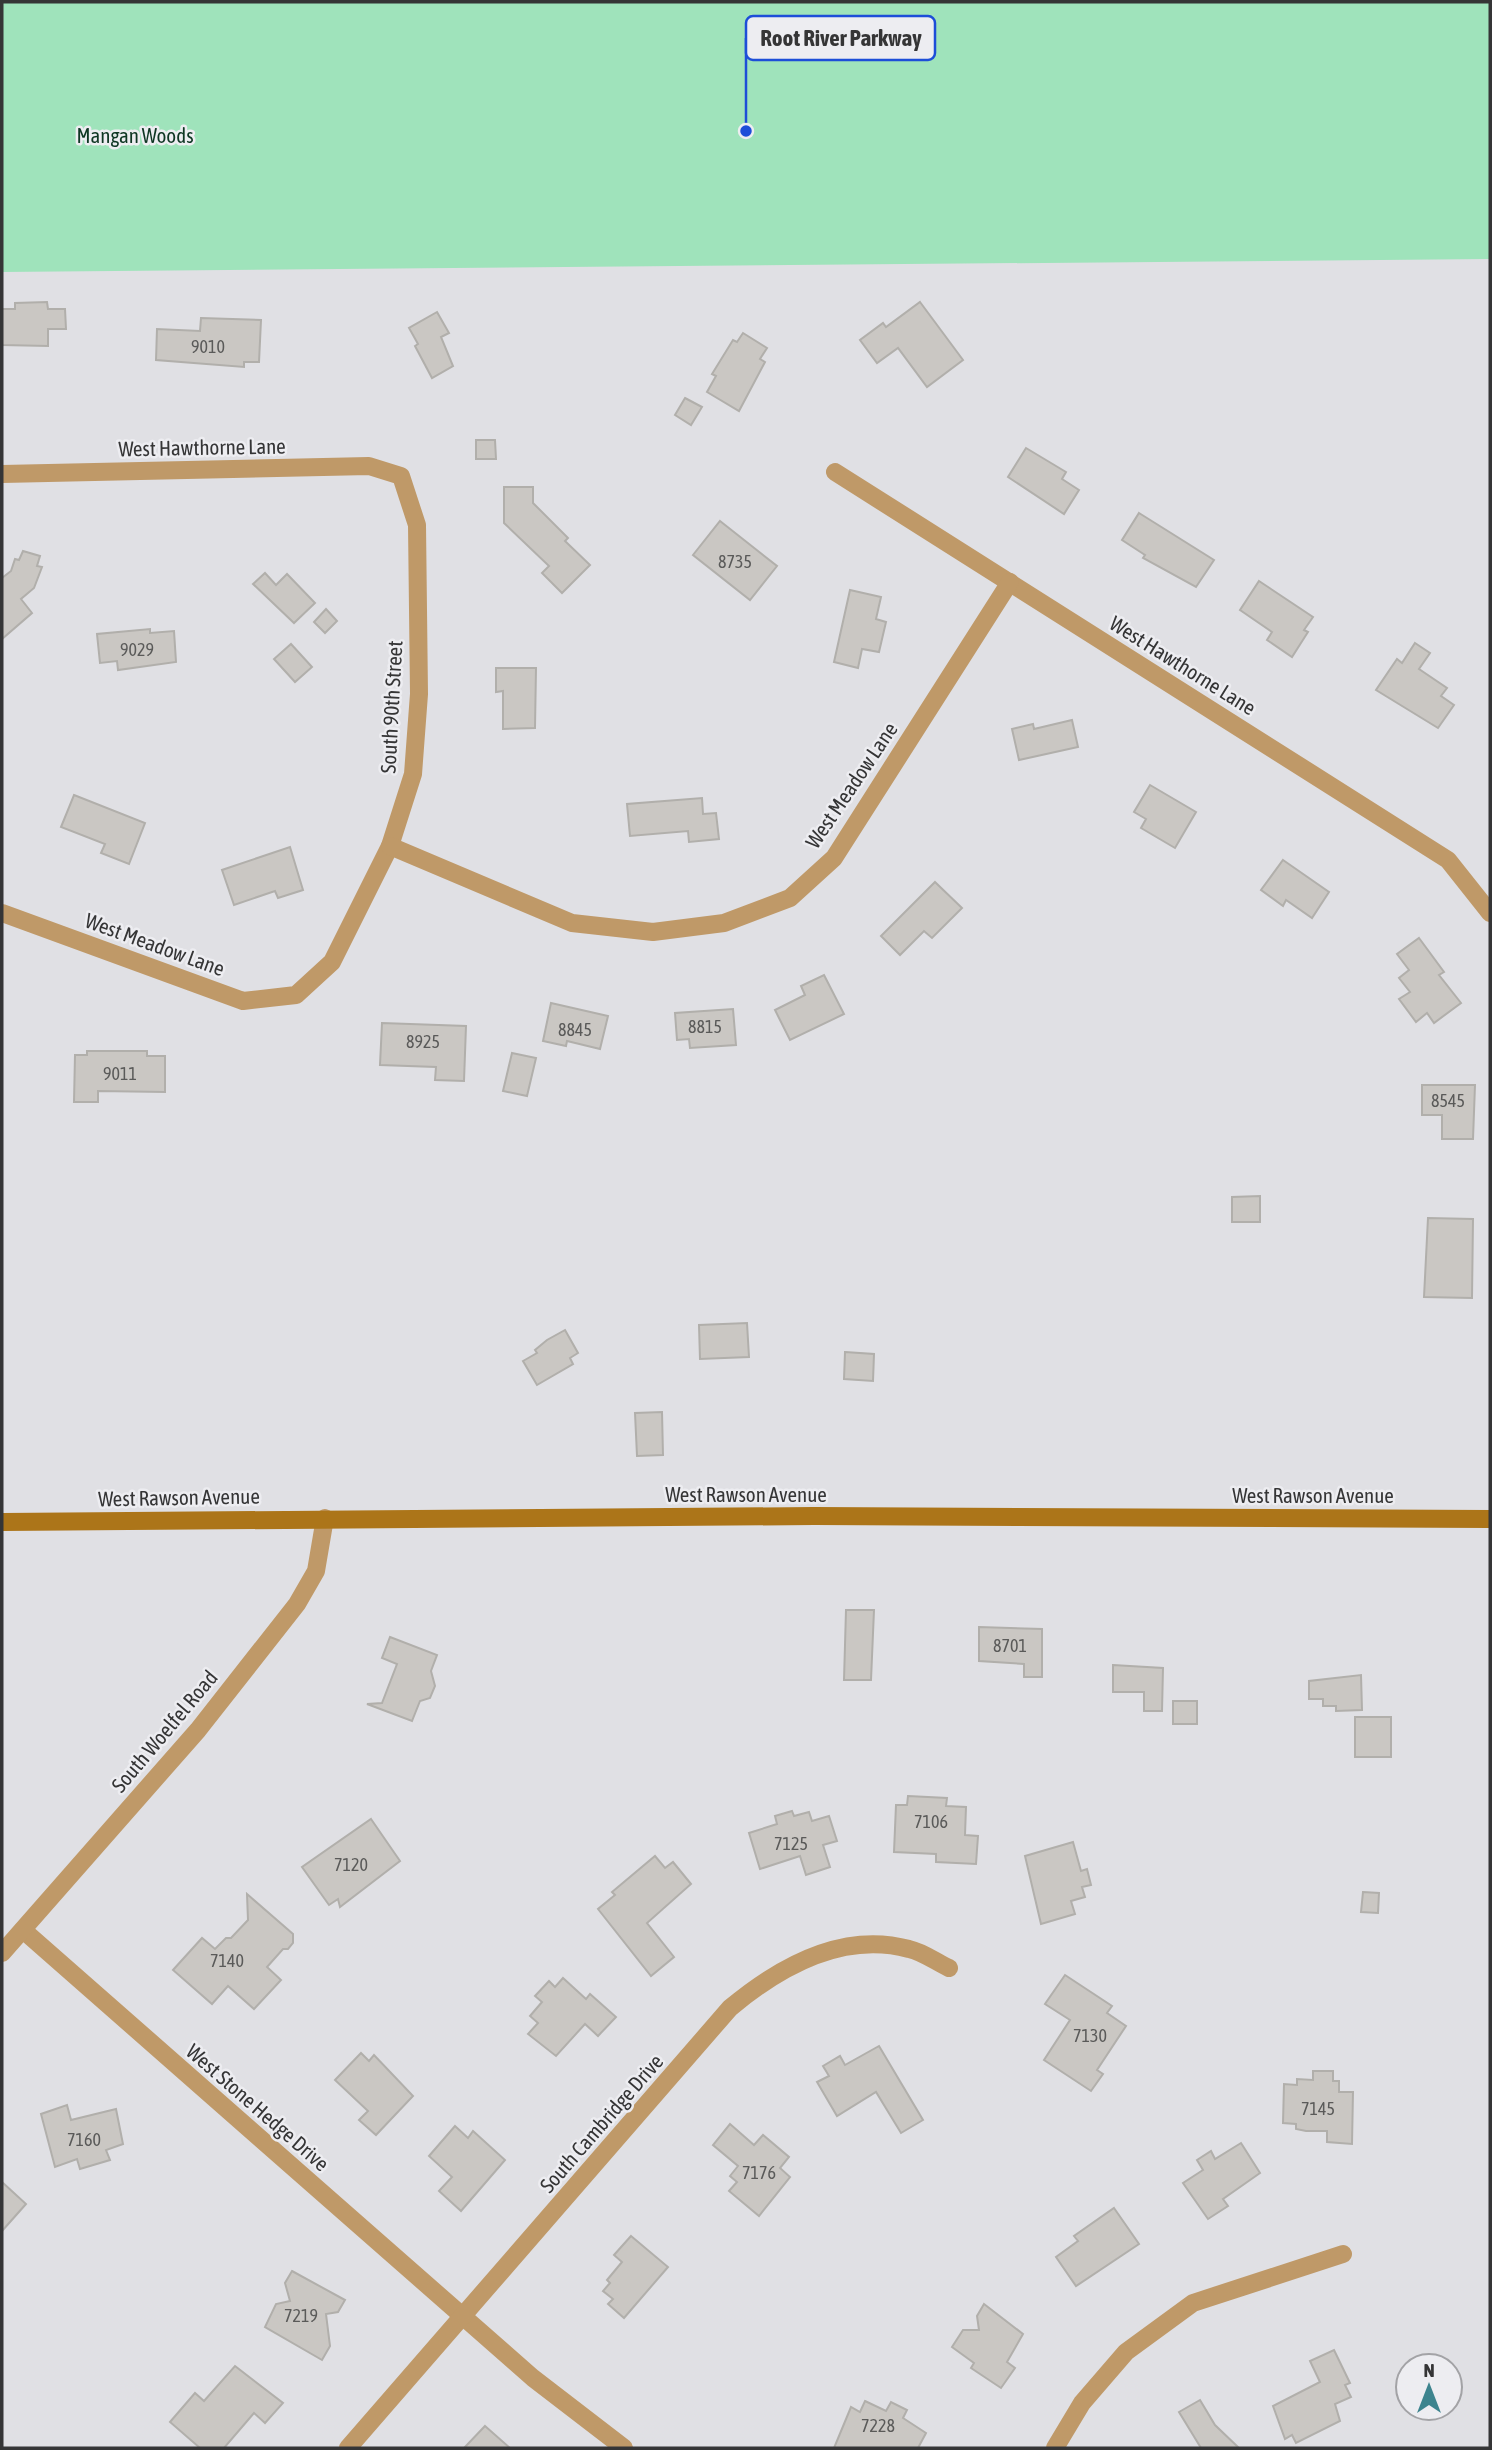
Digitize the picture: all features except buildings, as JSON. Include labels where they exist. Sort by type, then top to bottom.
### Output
[{"type":"main road","name":"West Rawson Avenue","points":[[2,1522],[325,1518],[1490,1519]]},
{"type":"street","name":"West Hawthorne Lane","points":[[2,474],[369,466],[401,476]]},
{"type":"street","name":"West Hawthorne Lane","points":[[835,472],[1448,860],[1490,914]]},
{"type":"street","name":"South 90th Street","points":[[296,995],[332,962],[390,846],[413,774],[419,694],[417,525],[401,476]]},
{"type":"street","name":"West Meadow Lane","points":[[390,846],[572,923],[653,932],[724,923],[790,898],[834,858],[1010,582]]},
{"type":"street","name":"West Meadow Lane","points":[[2,913],[243,1000],[296,995]]},
{"type":"street","name":"South Woelfel Road","points":[[2,1953],[198,1730],[297,1604],[316,1571],[325,1518]]},
{"type":"street","name":"West Stone Hedge Drive","points":[[23,1930],[534,2378],[624,2448]]},
{"type":"street","name":"South Cambridge Drive","points":[[348,2448],[730,2008],[753,1989],[811,1956],[863,1943],[910,1949],[948,1968]]},
{"type":"street","points":[[1055,2448],[1082,2403],[1126,2352],[1193,2303],[1343,2254]]},
{"type":"green space","name":"Mangan Woods","points":[[2,2],[1490,2],[1490,259],[2,272]]},
{"type":"place","name":"Root River Parkway","points":[[746,131]]}]
